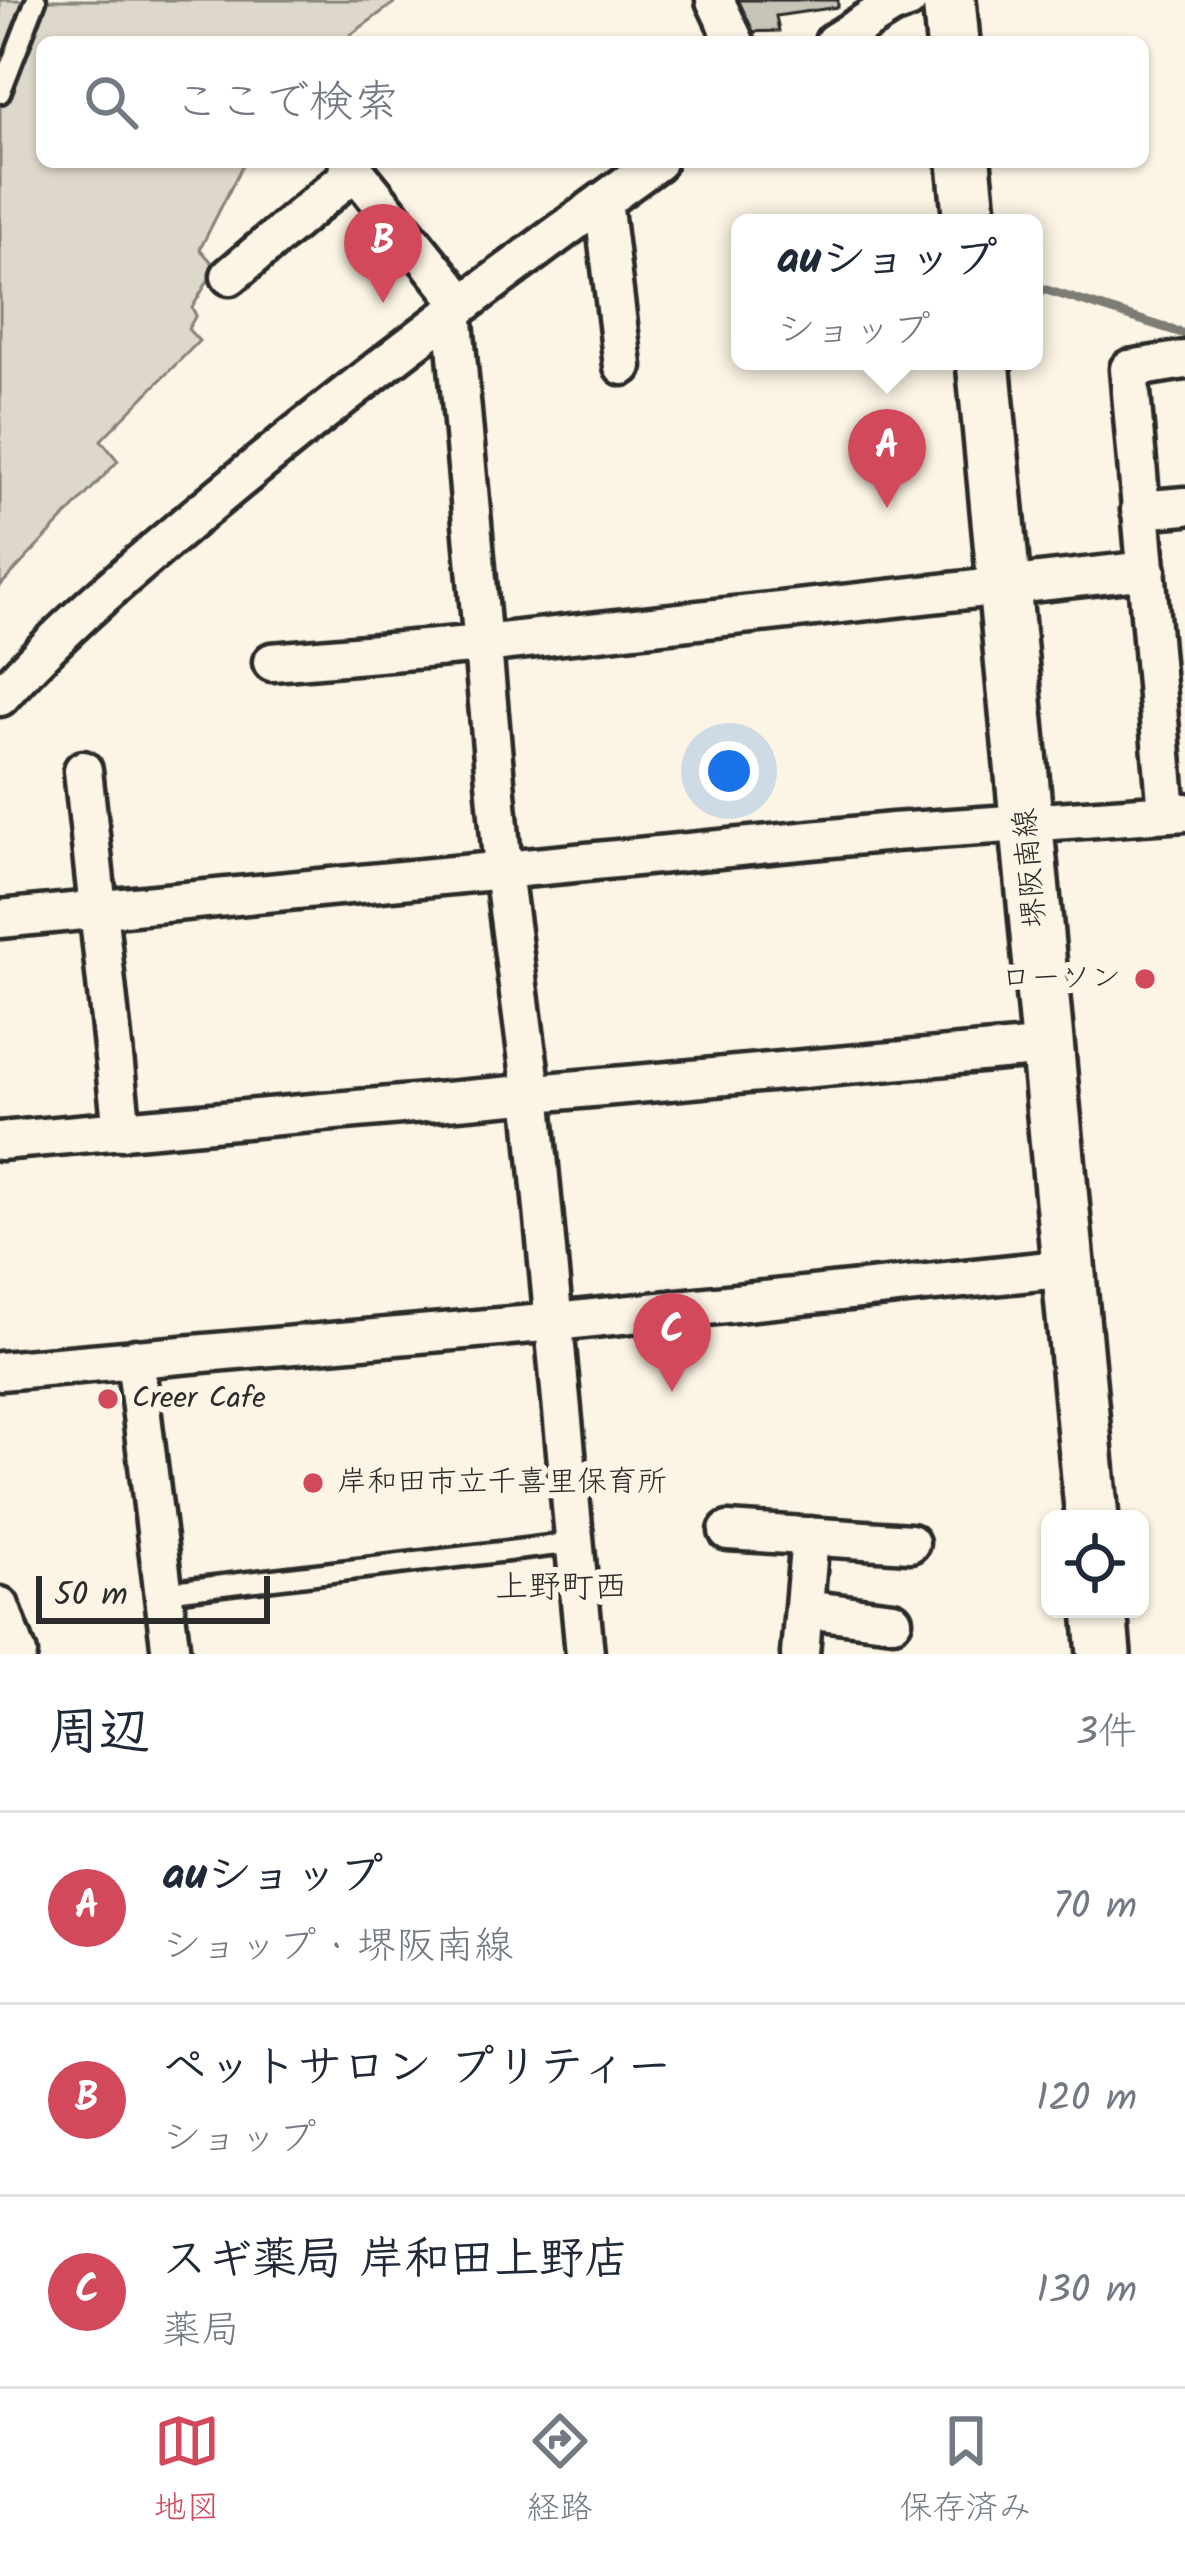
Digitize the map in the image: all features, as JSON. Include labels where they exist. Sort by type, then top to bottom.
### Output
[{"type":"main road","points":[[949,0],[952,36]]},
{"type":"main road","points":[[965,168],[969,214]]},
{"type":"main road","name":"堺阪南線","points":[[984,370],[1091,1510]]},
{"type":"main road","points":[[1101,1618],[1104,1654]]},
{"type":"street","points":[[715,0],[732,36]]},
{"type":"street","points":[[844,36],[908,0]]},
{"type":"street","points":[[230,277],[349,168]]},
{"type":"street","points":[[353,168],[457,307],[503,871],[532,1092],[585,1654]]},
{"type":"street","points":[[0,698],[162,544],[457,307],[649,168]]},
{"type":"street","points":[[603,201],[630,349]]},
{"type":"street","points":[[0,919],[893,832],[1176,813],[1168,664],[1147,570],[1129,368],[1185,360]]},
{"type":"street","points":[[1140,510],[1185,506]]},
{"type":"street","points":[[272,662],[483,644],[1147,570]]},
{"type":"street","points":[[83,770],[122,1131]]},
{"type":"street","points":[[0,1141],[1048,1047]]},
{"type":"street","points":[[0,1371],[555,1322],[1069,1268]]},
{"type":"street","points":[[135,1358],[171,1654]]},
{"type":"street","points":[[728,1531],[910,1543]]},
{"type":"street","points":[[800,1654],[810,1536]]},
{"type":"street","points":[[0,1606],[18,1654]]},
{"type":"street","points":[[804,1610],[893,1620]]},
{"type":"lane","points":[[0,93],[36,0]]},
{"type":"lane","points":[[164,1592],[574,1543]]},
{"type":"shaded area","points":[[0,0],[398,0],[349,36],[36,36],[36,168],[241,168],[200,249],[216,267],[192,308],[196,315],[188,329],[199,341],[101,440],[118,461],[0,586]]},
{"type":"building","points":[[734,0],[838,0],[838,7],[776,16],[779,31],[745,32]]},
{"type":"waterway","points":[[1043,289],[1185,334]]},
{"type":"place","name":"ペットサロン プリティー","points":[[383,303]]},
{"type":"place","name":"auショップ","points":[[887,508]]},
{"type":"place","name":"ローソン","points":[[1145,979]]},
{"type":"place","name":"スギ薬局 岸和田上野店","points":[[672,1392]]},
{"type":"place","name":"Creer Cafe","points":[[108,1399]]},
{"type":"place","name":"岸和田市立千喜里保育所","points":[[313,1483]]},
{"type":"district","name":"上野町西","points":[[561,1588]]}]
